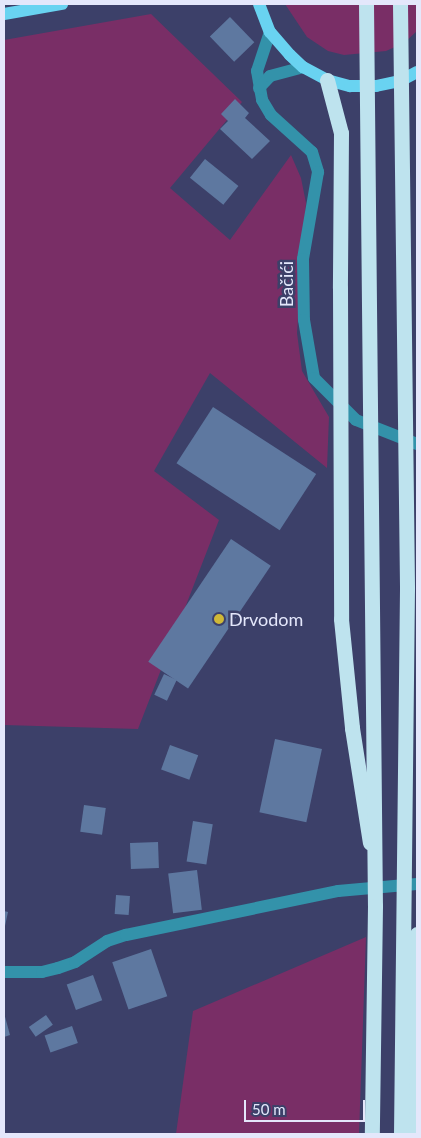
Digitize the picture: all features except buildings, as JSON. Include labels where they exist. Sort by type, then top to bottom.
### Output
[{"type":"highway","points":[[366,4],[372,860],[375,1012],[372,1134]]},
{"type":"highway","points":[[400,4],[408,588],[401,1134]]},
{"type":"highway","points":[[327,80],[341,133],[341,619],[352,728],[372,860]]},
{"type":"highway","points":[[413,1134],[417,934]]},
{"type":"main road","points":[[4,14],[62,4]]},
{"type":"main road","points":[[259,4],[270,32],[303,67],[327,80],[350,86],[376,86],[400,81],[417,72]]},
{"type":"street","name":"Bačići","points":[[270,32],[257,71],[259,88],[271,115],[312,152],[318,172],[303,259],[304,320],[314,378],[356,420],[417,444]]},
{"type":"street","points":[[259,88],[270,76],[303,67]]},
{"type":"street","points":[[4,972],[42,972],[58,968],[75,962],[107,941],[126,935],[338,891],[417,884]]},
{"type":"shaded area","points":[[285,4],[417,4],[417,31],[404,43],[386,51],[344,55],[328,51],[307,37]]},
{"type":"shaded area","points":[[151,14],[242,102],[170,188],[230,240],[291,155],[301,178],[306,203],[297,333],[302,371],[329,417],[327,468],[210,373],[154,471],[219,520],[138,729],[4,725],[4,40]]},
{"type":"shaded area","points":[[366,937],[359,1134],[176,1134],[193,1011]]},
{"type":"place","name":"Drvodom","points":[[219,619]]}]
